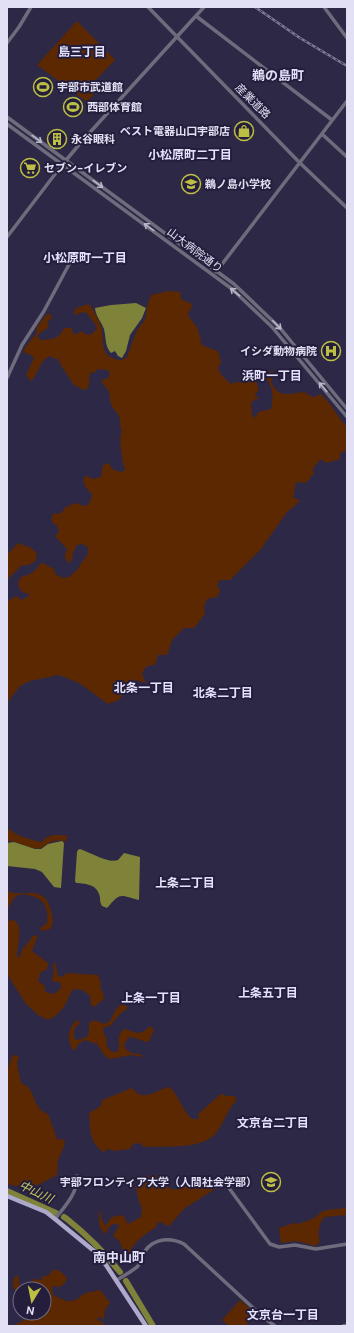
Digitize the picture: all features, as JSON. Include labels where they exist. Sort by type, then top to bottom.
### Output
[{"type":"main road","points":[[7,1196],[41,1210],[55,1218],[94,1251],[117,1280],[146,1326]]},
{"type":"street","points":[[7,43],[31,7]]},
{"type":"street","name":"産業道路","points":[[148,7],[299,162],[347,208]]},
{"type":"street","points":[[7,237],[62,165],[204,7]]},
{"type":"street","points":[[324,7],[347,38]]},
{"type":"street","points":[[196,16],[332,120]]},
{"type":"street","points":[[214,275],[347,101]]},
{"type":"street","name":"山大病院通り","points":[[7,117],[217,270],[244,292],[280,328],[347,410]]},
{"type":"street","name":"山大病院通り","points":[[7,124],[214,275],[250,305],[272,327],[347,417]]},
{"type":"street","points":[[322,134],[347,157]]},
{"type":"street","points":[[7,378],[22,345],[44,311],[73,257]]},
{"type":"street","points":[[55,1218],[75,1191],[77,1176]]},
{"type":"street","points":[[226,1184],[270,1244],[279,1247],[295,1244],[316,1249],[347,1244]]},
{"type":"street","points":[[117,1280],[139,1265],[145,1251],[154,1243],[168,1239],[175,1240],[184,1244],[263,1317],[275,1326]]},
{"type":"street","points":[[342,1326],[347,1325]]},
{"type":"shaded area","points":[[76,22],[78,22],[115,60],[89,87],[95,93],[87,102],[37,65]]},
{"type":"shaded area","points":[[169,291],[180,292],[181,299],[192,304],[188,313],[197,328],[201,344],[218,351],[221,363],[218,367],[223,377],[232,384],[236,382],[246,383],[253,377],[255,379],[259,390],[255,396],[260,398],[251,403],[252,415],[256,418],[258,412],[271,409],[272,391],[267,379],[264,376],[266,372],[268,373],[272,371],[275,373],[271,381],[277,391],[281,393],[289,394],[305,392],[308,395],[315,397],[320,394],[324,397],[347,427],[347,450],[340,453],[340,459],[326,463],[321,459],[313,468],[314,473],[306,483],[296,482],[293,497],[300,501],[287,512],[261,549],[230,580],[220,580],[217,585],[220,591],[217,597],[207,599],[204,607],[205,614],[194,628],[184,628],[172,640],[168,653],[166,655],[158,655],[155,665],[150,665],[144,670],[142,674],[145,683],[137,680],[122,691],[122,696],[119,700],[108,704],[79,683],[59,675],[30,681],[20,686],[7,703],[7,602],[16,596],[22,600],[30,595],[21,591],[18,585],[19,580],[23,576],[33,572],[40,564],[43,563],[54,569],[55,574],[63,578],[69,577],[77,570],[88,554],[88,547],[82,544],[77,545],[73,553],[72,560],[69,563],[65,557],[67,549],[55,536],[59,532],[58,527],[51,519],[54,513],[60,514],[66,507],[76,503],[84,506],[88,505],[92,494],[84,485],[84,477],[87,476],[93,479],[101,477],[103,465],[109,463],[116,471],[122,472],[125,469],[121,450],[120,438],[122,431],[120,418],[112,406],[108,390],[102,383],[103,379],[107,379],[110,374],[108,370],[98,369],[94,373],[91,372],[88,388],[84,390],[74,385],[58,359],[49,356],[43,361],[31,381],[26,375],[34,358],[23,352],[36,334],[37,327],[49,313],[52,318],[47,322],[49,326],[48,328],[37,336],[40,340],[57,337],[64,328],[71,328],[74,334],[81,331],[87,335],[92,334],[97,328],[88,314],[83,312],[74,315],[76,308],[89,304],[97,317],[102,330],[105,352],[112,358],[122,360],[127,357],[137,330],[145,320],[151,295]]},
{"type":"shaded area","points":[[136,303],[146,308],[142,318],[130,335],[126,351],[122,358],[118,356],[115,351],[111,353],[109,351],[104,329],[96,314],[95,308]]},
{"type":"shaded area","points":[[18,543],[31,548],[37,553],[37,556],[33,563],[22,565],[7,580],[7,555]]},
{"type":"shaded area","points":[[7,828],[24,837],[42,842],[50,836],[68,836],[65,842],[56,841],[37,849],[16,842],[7,841]]},
{"type":"shaded area","points":[[62,841],[64,843],[61,888],[54,887],[42,872],[35,869],[7,866],[7,843],[14,842],[35,849],[41,849],[48,844]]},
{"type":"shaded area","points":[[80,849],[99,857],[114,861],[118,860],[124,853],[140,857],[139,900],[121,896],[115,899],[107,908],[102,906],[97,889],[84,884],[76,883],[75,881],[77,852]]},
{"type":"shaded area","points":[[7,890],[12,893],[30,893],[43,896],[48,902],[52,916],[53,923],[50,929],[41,931],[40,928],[47,923],[47,910],[43,902],[36,897],[19,895],[13,899],[7,909]]},
{"type":"shaded area","points":[[14,920],[19,927],[17,957],[20,957],[22,950],[33,936],[38,935],[32,951],[48,963],[47,969],[40,973],[38,981],[45,986],[45,992],[54,994],[61,988],[61,983],[52,981],[54,971],[53,964],[55,962],[58,976],[62,977],[67,973],[98,975],[104,999],[94,1007],[91,1005],[90,996],[88,994],[84,991],[75,989],[72,990],[66,1004],[58,1014],[48,1020],[38,1015],[26,1004],[7,974],[7,921]]},
{"type":"shaded area","points":[[120,1005],[125,1005],[128,1008],[120,1014],[110,1026],[104,1027],[103,1031],[107,1040],[106,1045],[112,1052],[116,1052],[119,1048],[119,1037],[122,1031],[125,1029],[137,1033],[143,1032],[150,1026],[154,1030],[149,1041],[147,1042],[131,1037],[128,1038],[124,1045],[129,1052],[142,1055],[144,1057],[132,1055],[110,1059],[105,1056],[97,1044],[85,1040],[78,1044],[76,1049],[73,1050],[69,1042],[69,1034],[71,1027],[76,1020],[79,1021],[79,1025],[76,1026],[74,1030],[74,1038],[77,1040],[85,1038],[89,1034],[89,1023],[96,1021],[104,1024],[110,1021],[116,1009]]},
{"type":"shaded area","points":[[15,1055],[19,1057],[17,1063],[21,1083],[30,1090],[36,1103],[42,1111],[48,1114],[57,1139],[65,1140],[58,1160],[57,1175],[38,1185],[26,1188],[7,1184],[7,1068],[12,1056]]},
{"type":"shaded area","points":[[169,1087],[187,1114],[193,1119],[199,1119],[198,1114],[221,1094],[235,1096],[236,1101],[230,1108],[217,1132],[211,1138],[203,1142],[183,1146],[162,1147],[144,1147],[140,1143],[133,1144],[130,1149],[114,1151],[108,1149],[104,1152],[99,1149],[93,1141],[90,1131],[89,1113],[101,1106],[102,1100],[132,1088],[141,1095],[149,1095]]},
{"type":"shaded area","points":[[153,1175],[166,1177],[166,1186],[173,1189],[193,1184],[215,1185],[215,1189],[185,1208],[169,1226],[162,1222],[157,1223],[156,1227],[141,1238],[129,1252],[132,1259],[124,1260],[119,1263],[117,1261],[125,1255],[120,1243],[113,1235],[119,1227],[117,1224],[113,1224],[109,1227],[106,1234],[103,1232],[99,1222],[99,1212],[100,1210],[105,1226],[112,1217],[123,1215],[128,1224],[141,1217],[142,1208],[135,1186],[145,1177]]},
{"type":"shaded area","points":[[347,1208],[347,1215],[324,1217],[319,1229],[320,1241],[316,1246],[296,1241],[281,1243],[279,1228],[310,1220],[321,1212],[327,1210]]},
{"type":"shaded area","points":[[54,1269],[61,1272],[67,1278],[65,1283],[60,1287],[53,1286],[52,1290],[52,1281],[31,1281],[34,1279],[41,1280],[43,1276],[48,1276]]},
{"type":"shaded area","points":[[17,1275],[19,1281],[13,1281]]},
{"type":"shaded area","points":[[52,1290],[53,1295],[66,1301],[71,1301],[78,1299],[88,1292],[97,1290],[101,1291],[110,1303],[105,1310],[104,1319],[98,1317],[97,1319],[107,1326],[12,1326],[23,1321],[52,1321]]},
{"type":"shaded area","points":[[240,1300],[256,1314],[247,1324],[249,1326],[229,1326],[222,1320]]},
{"type":"waterway","name":"中山川","points":[[7,1191],[56,1213]]},
{"type":"waterway","name":"中山川","points":[[64,1217],[95,1244],[120,1272]]},
{"type":"waterway","name":"中山川","points":[[126,1281],[153,1326]]},
{"type":"railway","points":[[255,7],[300,38],[347,66]]},
{"type":"place","name":"宇部市武道館","points":[[43,87]]},
{"type":"place","name":"西部体育館","points":[[73,107]]},
{"type":"place","name":"ベスト電器山口宇部店","points":[[244,131]]},
{"type":"place","name":"永谷眼科","points":[[57,139]]},
{"type":"place","name":"セブン-イレブン","points":[[30,168]]},
{"type":"place","name":"鵜ノ島小学校","points":[[191,184]]},
{"type":"place","name":"イシダ動物病院","points":[[331,351]]},
{"type":"place","name":"宇部フロンティア大学（人間社会学部）","points":[[271,1182]]},
{"type":"district","name":"島三丁目","points":[[82,52]]},
{"type":"district","name":"鵜の島町","points":[[278,75]]},
{"type":"district","name":"小松原町二丁目","points":[[190,155]]},
{"type":"district","name":"小松原町一丁目","points":[[85,258]]},
{"type":"district","name":"浜町一丁目","points":[[272,376]]},
{"type":"district","name":"北条一丁目","points":[[144,688]]},
{"type":"district","name":"北条二丁目","points":[[223,693]]},
{"type":"district","name":"上条二丁目","points":[[185,883]]},
{"type":"district","name":"上条五丁目","points":[[268,993]]},
{"type":"district","name":"上条一丁目","points":[[151,998]]},
{"type":"district","name":"文京台二丁目","points":[[273,1123]]},
{"type":"district","name":"南中山町","points":[[119,1257]]},
{"type":"district","name":"文京台一丁目","points":[[283,1315]]}]
